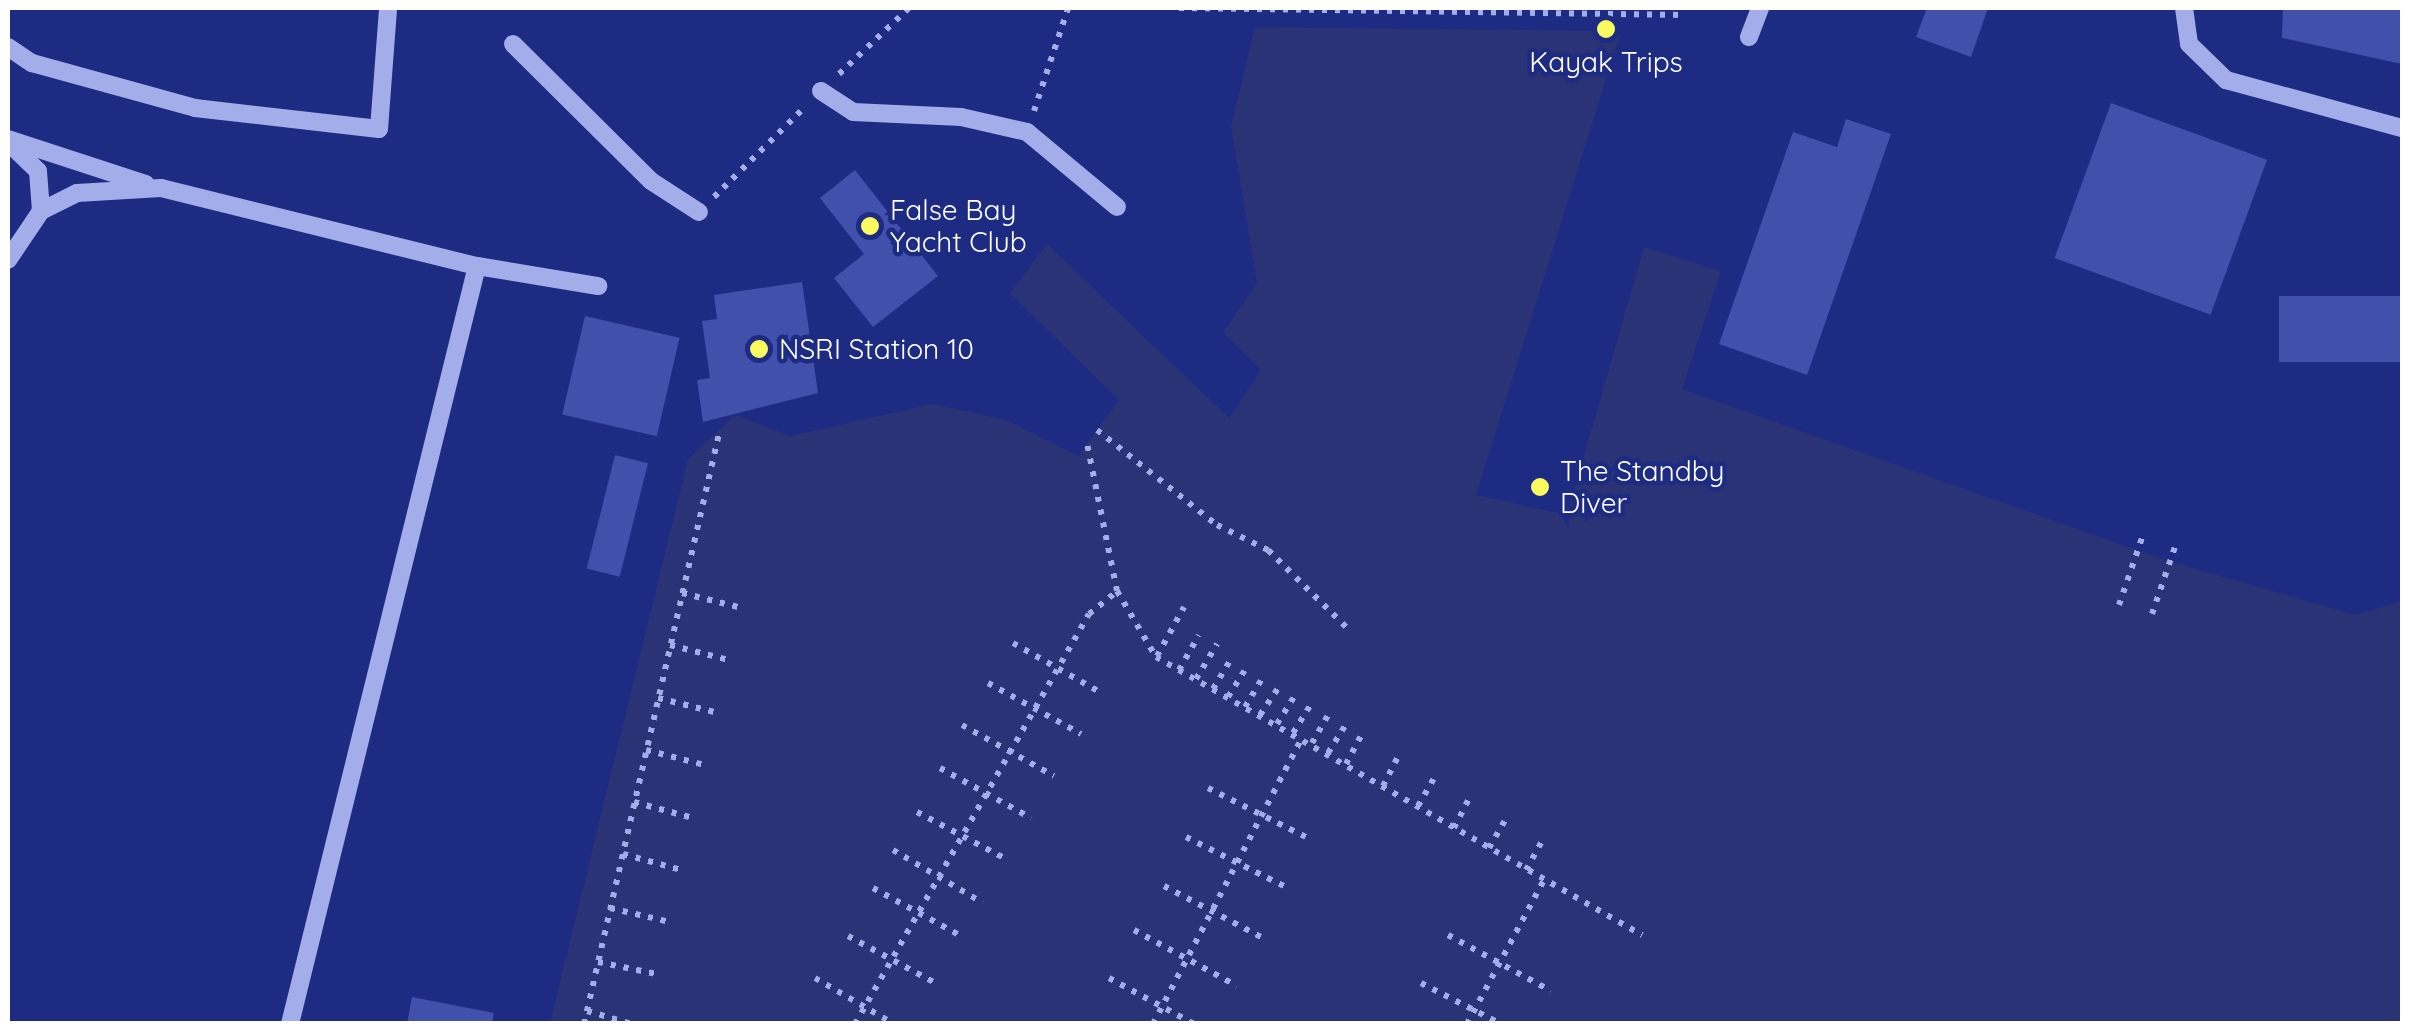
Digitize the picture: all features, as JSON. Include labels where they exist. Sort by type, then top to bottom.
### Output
[{"type":"lane","points":[[8,47],[32,63],[195,108],[380,128],[388,8]]},
{"type":"lane","points":[[1749,37],[1760,8]]},
{"type":"lane","points":[[2184,8],[2189,44],[2226,80],[2402,128]]},
{"type":"lane","points":[[513,44],[651,181],[699,212]]},
{"type":"lane","points":[[821,91],[852,112],[961,117],[1027,132],[1117,207]]},
{"type":"lane","points":[[8,140],[161,188],[477,266],[598,286]]},
{"type":"lane","points":[[8,140],[38,172],[41,210]]},
{"type":"lane","points":[[8,260],[41,210],[77,192],[161,188]]},
{"type":"lane","points":[[290,1024],[477,266]]},
{"type":"path","points":[[1027,132],[1068,8]]},
{"type":"path","points":[[1178,8],[1686,15]]},
{"type":"path","points":[[584,1024],[720,429]]},
{"type":"path","points":[[1097,430],[1218,525],[1268,550],[1348,629]]},
{"type":"path","points":[[1087,444],[1117,592],[1156,657],[1642,935]]},
{"type":"path","points":[[2119,606],[2142,538]]},
{"type":"path","points":[[2152,614],[2174,547]]},
{"type":"path","points":[[856,1024],[1089,614],[1117,592]]},
{"type":"path","points":[[682,594],[742,608]]},
{"type":"path","points":[[1156,657],[1184,607]]},
{"type":"path","points":[[1179,670],[1200,635]]},
{"type":"path","points":[[1013,643],[1103,694]]},
{"type":"path","points":[[1196,680],[1217,644]]},
{"type":"path","points":[[670,645],[729,660]]},
{"type":"path","points":[[1213,689],[1232,657]]},
{"type":"path","points":[[1228,697],[1248,666]]},
{"type":"path","points":[[1245,706],[1264,675]]},
{"type":"path","points":[[988,683],[1081,734]]},
{"type":"path","points":[[1260,715],[1280,684]]},
{"type":"path","points":[[1277,724],[1296,693]]},
{"type":"path","points":[[658,698],[718,713]]},
{"type":"path","points":[[1294,733],[1312,702]]},
{"type":"path","points":[[1312,744],[1328,714]]},
{"type":"path","points":[[1328,753],[1347,723]]},
{"type":"path","points":[[962,725],[1054,776]]},
{"type":"path","points":[[1346,764],[1361,736]]},
{"type":"path","points":[[1153,1024],[1302,738]]},
{"type":"path","points":[[646,750],[704,765]]},
{"type":"path","points":[[1383,786],[1398,758]]},
{"type":"path","points":[[940,768],[1031,818]]},
{"type":"path","points":[[1418,806],[1434,778]]},
{"type":"path","points":[[1208,788],[1312,840]]},
{"type":"path","points":[[1454,828],[1469,799]]},
{"type":"path","points":[[634,802],[693,818]]},
{"type":"path","points":[[918,812],[1008,860]]},
{"type":"path","points":[[1489,848],[1506,820]]},
{"type":"path","points":[[1186,838],[1290,889]]},
{"type":"path","points":[[1526,870],[1544,840]]},
{"type":"path","points":[[893,850],[984,903]]},
{"type":"path","points":[[623,854],[682,870]]},
{"type":"path","points":[[1467,1024],[1544,880]]},
{"type":"path","points":[[1164,886],[1263,938]]},
{"type":"path","points":[[873,888],[962,936]]},
{"type":"path","points":[[610,908],[670,922]]},
{"type":"path","points":[[1134,930],[1236,986]]},
{"type":"path","points":[[848,936],[937,984]]},
{"type":"path","points":[[1448,936],[1552,990]]},
{"type":"path","points":[[598,962],[657,974]]},
{"type":"path","points":[[815,978],[894,1024]]},
{"type":"path","points":[[1109,978],[1194,1024]]},
{"type":"path","points":[[1421,982],[1501,1024]]},
{"type":"path","points":[[587,1011],[632,1024]]},
{"type":"shaded area","points":[[1255,27],[1621,31],[1476,495],[1567,515],[1644,247],[1721,271],[1682,389],[2165,560],[2355,615],[2402,601],[2402,1023],[550,1023],[688,459],[735,415],[791,436],[932,404],[1007,420],[1078,456],[1119,400],[1010,293],[1047,244],[1229,418],[1261,370],[1223,332],[1257,284],[1231,126]]},
{"type":"building","points":[[1927,8],[1988,8],[1971,57],[1916,37]]},
{"type":"building","points":[[2283,8],[2402,8],[2402,64],[2282,38]]},
{"type":"building","points":[[2111,103],[2267,160],[2211,315],[2055,258]]},
{"type":"building","points":[[1846,119],[1891,134],[1807,375],[1719,344],[1793,132],[1837,147]]},
{"type":"building","name":"False Bay Yacht Club","points":[[855,170],[938,276],[873,327],[834,278],[864,254],[820,198]]},
{"type":"building","name":"NSRI Station 10","points":[[802,282],[818,393],[703,422],[697,380],[710,378],[702,321],[717,319],[714,295]]},
{"type":"building","points":[[2279,296],[2402,296],[2402,362],[2279,362]]},
{"type":"building","points":[[585,316],[680,338],[657,436],[562,414]]},
{"type":"building","points":[[615,455],[648,463],[620,577],[587,569]]},
{"type":"building","points":[[412,997],[494,1013],[492,1024],[407,1024]]},
{"type":"place","name":"Kayak Trips","points":[[1606,29]]},
{"type":"place","name":"False Bay Yacht Club","points":[[870,226]]},
{"type":"place","name":"NSRI Station 10","points":[[759,349]]},
{"type":"place","name":"The Standby Diver","points":[[1540,487]]}]
